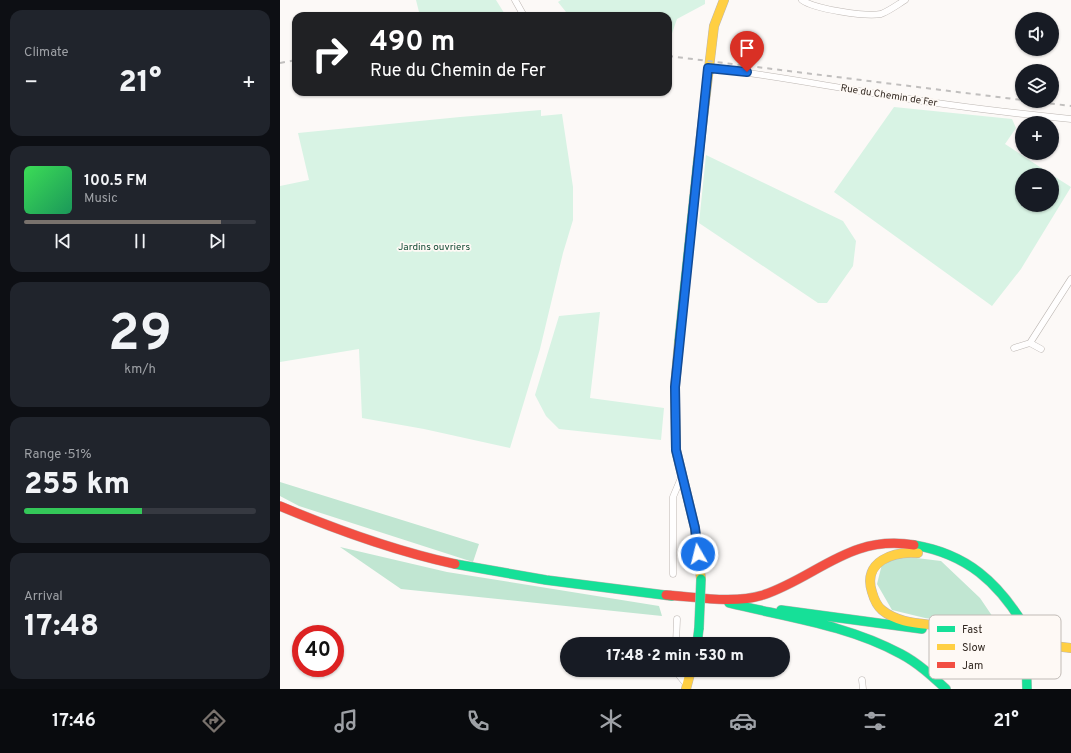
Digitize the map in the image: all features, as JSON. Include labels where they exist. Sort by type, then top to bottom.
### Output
[{"type":"main road","points":[[698,637],[701,579],[695,528],[681,478],[676,450],[675,387],[708,64],[714,26],[724,0]]},
{"type":"main road","points":[[280,506],[347,533],[397,549],[469,567],[571,583],[929,630]]},
{"type":"main road","points":[[666,595],[735,598],[761,595],[854,550],[884,544],[908,544],[946,552],[971,565],[993,582],[1003,593],[1012,604],[1016,615]]},
{"type":"main road","points":[[929,625],[889,616],[880,610],[872,594],[871,577],[875,568],[886,557],[900,552],[921,553],[950,562],[965,570],[992,592],[1011,615]]},
{"type":"main road","points":[[729,603],[821,626],[882,645],[917,663],[929,672]]},
{"type":"main road","points":[[1061,647],[1071,648]]},
{"type":"main road","points":[[686,687],[689,677]]},
{"type":"main road","points":[[937,679],[946,689]]},
{"type":"main road","points":[[1027,689],[1028,679]]},
{"type":"main road","points":[[1033,679],[1035,689]]},
{"type":"street","points":[[515,0],[522,12]]},
{"type":"street","points":[[802,0],[808,4],[826,9],[870,14],[886,12],[905,0]]},
{"type":"street","name":"Rue du Chemin de Fer","points":[[708,64],[802,82],[961,107],[1071,120]]},
{"type":"street","points":[[1014,348],[1030,343],[1071,279]]},
{"type":"street","points":[[1030,343],[1041,350]]},
{"type":"street","points":[[673,574],[673,497],[681,478]]},
{"type":"street","points":[[676,637],[677,619]]},
{"type":"street","points":[[680,677],[686,687]]},
{"type":"street","points":[[862,680],[863,689]]},
{"type":"green space","points":[[416,0],[496,0],[504,12],[419,12]]},
{"type":"green space","points":[[561,0],[705,0],[705,4],[677,19],[672,33],[672,12],[566,12],[558,2]]},
{"type":"green space","points":[[894,107],[1012,119],[1015,129],[1005,144],[1015,151],[1015,160],[1029,160],[1041,168],[1015,168],[1015,212],[1056,212],[1021,269],[992,306],[834,192]]},
{"type":"green space","name":"Jardins ouvriers","points":[[541,110],[541,116],[562,114],[573,187],[573,220],[563,253],[540,349],[510,448],[424,429],[362,418],[359,349],[280,362],[280,186],[309,180],[298,133]]},
{"type":"green space","points":[[706,155],[843,221],[856,241],[853,266],[827,303],[818,303],[699,223]]},
{"type":"green space","points":[[1059,179],[1071,187],[1059,207]]},
{"type":"green space","points":[[600,312],[590,398],[664,408],[661,440],[559,429],[546,416],[535,395],[559,316]]},
{"type":"green space","points":[[280,482],[479,544],[473,562],[299,506],[280,496]]},
{"type":"green space","points":[[340,547],[447,572],[659,606],[662,616],[401,589]]},
{"type":"green space","points":[[900,556],[941,561],[980,598],[992,615],[929,615],[929,619],[892,610],[877,584],[882,564]]},
{"type":"railway","points":[[672,56],[1015,99]]},
{"type":"railway","points":[[280,63],[292,61]]},
{"type":"railway","points":[[1059,105],[1071,106]]},
{"type":"traffic: fast","points":[[679,342],[698,160]]},
{"type":"traffic: fast","points":[[914,545],[933,549],[950,555],[979,572],[1004,596],[1018,615]]},
{"type":"traffic: fast","points":[[455,564],[546,580],[672,596]]},
{"type":"traffic: fast","points":[[699,628],[701,579]]},
{"type":"traffic: fast","points":[[729,603],[816,623],[860,636],[901,654],[913,661],[929,674]]},
{"type":"traffic: fast","points":[[781,610],[922,629]]},
{"type":"traffic: fast","points":[[698,637],[699,628]]},
{"type":"traffic: fast","points":[[935,679],[946,689]]},
{"type":"traffic: fast","points":[[1027,679],[1027,689]]},
{"type":"traffic: slow","points":[[698,160],[714,26],[724,0]]},
{"type":"traffic: slow","points":[[679,342],[675,387],[676,450],[695,528],[701,579]]},
{"type":"traffic: slow","points":[[918,553],[899,554],[882,560],[876,566],[870,581],[873,595],[882,610],[889,615],[905,621],[929,625]]},
{"type":"traffic: slow","points":[[1061,647],[1071,648]]},
{"type":"traffic: slow","points":[[686,689],[689,677]]},
{"type":"traffic: jam","points":[[280,506],[366,539],[410,553],[455,564]]},
{"type":"traffic: jam","points":[[666,595],[715,599],[751,598],[782,587],[852,551],[891,543],[914,545]]},
{"type":"route","points":[[698,554],[695,528],[681,478],[675,440],[675,387],[685,280],[708,68],[747,72]]}]
